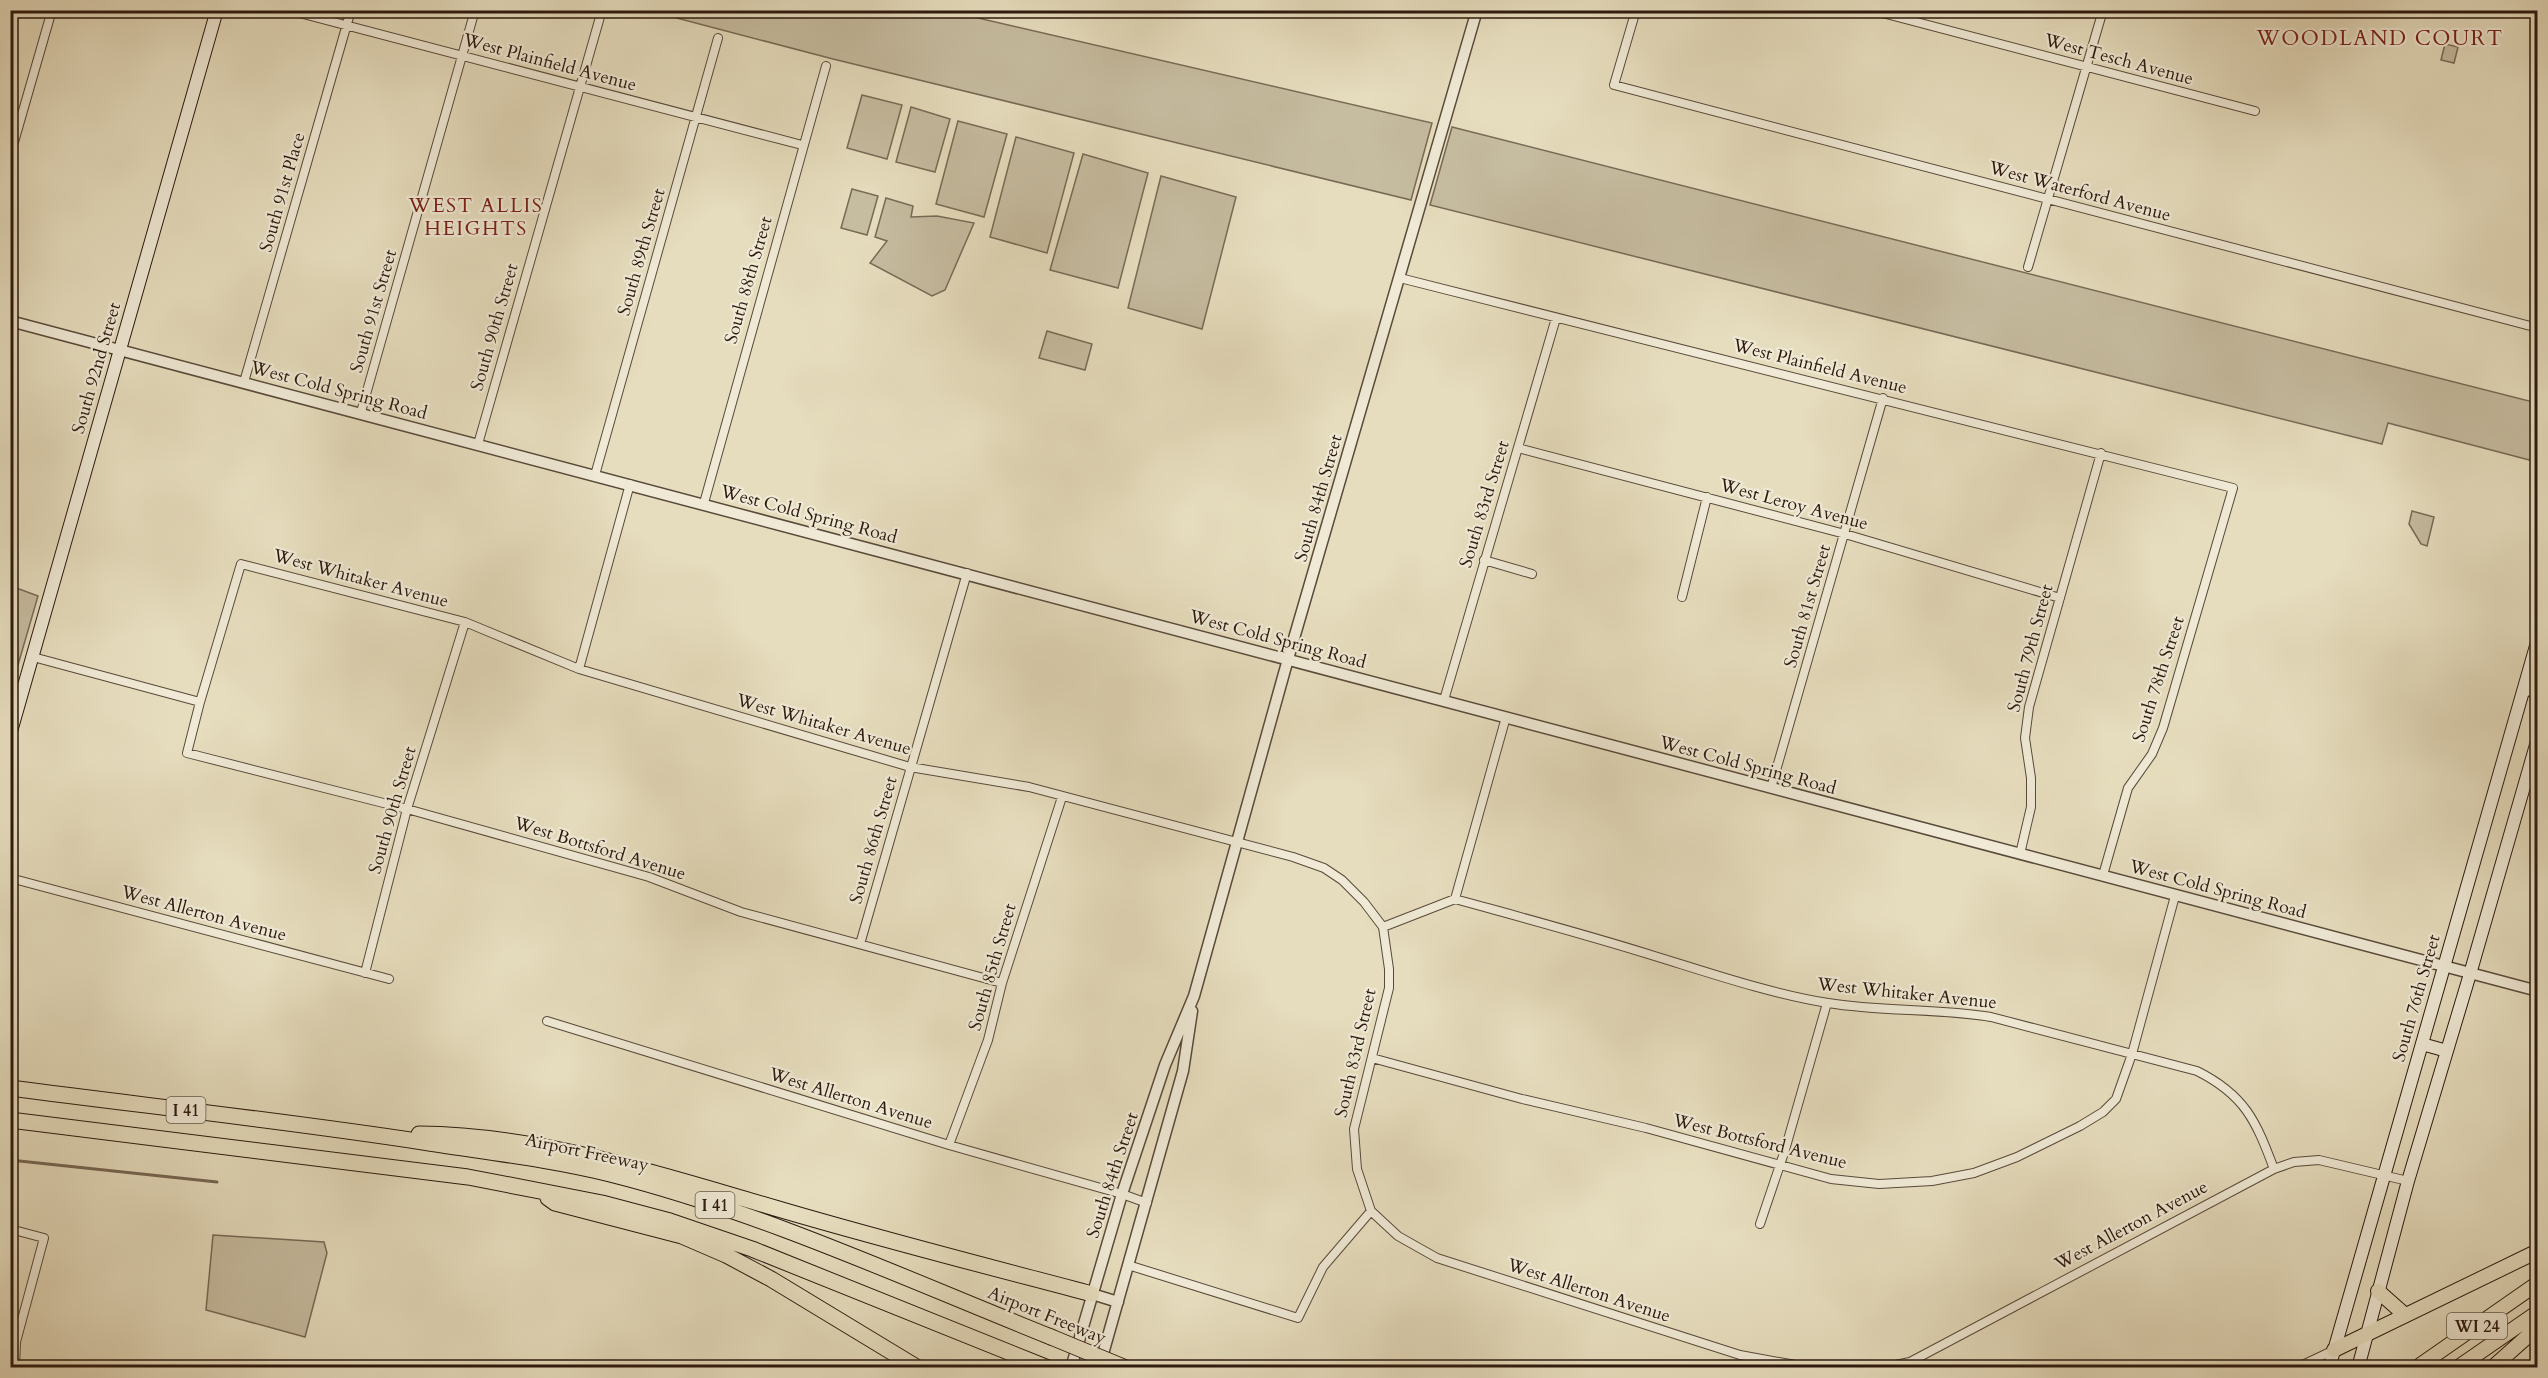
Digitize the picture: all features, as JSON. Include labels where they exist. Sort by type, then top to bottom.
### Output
[{"type":"highway","name":"Airport Freeway","points":[[10,1088],[362,1133],[546,1161],[608,1174],[777,1227],[1126,1368]]},
{"type":"highway","name":"I 41","points":[[10,1120],[468,1177],[616,1206],[670,1221],[742,1246],[1045,1366]]},
{"type":"highway","points":[[362,1133],[442,1134],[544,1148],[596,1158],[657,1173],[875,1237],[1092,1294]]},
{"type":"highway","points":[[533,1188],[555,1203],[681,1236],[726,1255],[771,1279],[918,1368]]},
{"type":"main road","name":"South 92nd Street","points":[[10,735],[217,10]]},
{"type":"main road","name":"South 76th Street","points":[[2329,1368],[2538,639]]},
{"type":"main road","points":[[2524,688],[2538,692]]},
{"type":"main road","points":[[2358,1368],[2408,1181],[2538,738]]},
{"type":"main road","points":[[2422,1044],[2447,1051]]},
{"type":"main road","points":[[2334,1350],[2538,1251]]},
{"type":"main road","name":"WI 24","points":[[2416,1368],[2538,1283]]},
{"type":"main road","points":[[2378,1291],[2405,1315]]},
{"type":"main road","name":"WI 24","points":[[2457,1368],[2538,1312]]},
{"type":"main road","points":[[2492,1368],[2538,1327]]},
{"type":"street","points":[[10,156],[52,10]]},
{"type":"street","name":"West Plainfield Avenue","points":[[288,10],[802,146]]},
{"type":"street","name":"South 91st Place","points":[[244,382],[351,10]]},
{"type":"street","name":"South 91st Street","points":[[361,412],[475,10]]},
{"type":"street","name":"South 90th Street","points":[[478,444],[602,10]]},
{"type":"street","name":"South 84th Street","points":[[1071,1368],[1122,1194],[1165,1065],[1194,996],[1288,659],[1477,10]]},
{"type":"street","name":"West Waterford Avenue","points":[[1636,10],[1614,85],[2538,328]]},
{"type":"street","name":"West Tesch Avenue","points":[[1871,10],[2255,111]]},
{"type":"street","points":[[2028,267],[2103,10]]},
{"type":"street","name":"South 89th Street","points":[[595,475],[718,38]]},
{"type":"street","name":"South 88th Street","points":[[704,503],[826,66]]},
{"type":"street","name":"West Plainfield Avenue","points":[[1400,278],[2233,488]]},
{"type":"street","name":"South 83rd Street","points":[[1444,700],[1556,318]]},
{"type":"street","name":"West Cold Spring Road","points":[[10,321],[361,412],[2538,991]]},
{"type":"street","name":"South 81st Street","points":[[1772,788],[1883,398]]},
{"type":"street","name":"West Leroy Avenue","points":[[1518,448],[1845,534],[2060,598]]},
{"type":"street","name":"South 79th Street","points":[[2020,854],[2031,807],[2031,778],[2025,738],[2029,707],[2101,453]]},
{"type":"street","points":[[579,669],[630,484]]},
{"type":"street","name":"South 78th Street","points":[[2103,875],[2128,788],[2152,754],[2163,728],[2233,488]]},
{"type":"street","points":[[1682,597],[1707,497]]},
{"type":"street","points":[[1484,560],[1532,574]]},
{"type":"street","name":"West Whitaker Avenue","points":[[200,702],[241,564],[465,622],[579,669],[910,768],[1029,787],[1293,857],[1324,868],[1342,880],[1364,902],[1383,927]]},
{"type":"street","name":"South 86th Street","points":[[860,944],[968,573]]},
{"type":"street","name":"South 90th Street","points":[[364,972],[407,809],[465,622]]},
{"type":"street","points":[[33,657],[200,702]]},
{"type":"street","name":"West Bottsford Avenue","points":[[200,702],[187,753],[407,809],[649,876],[741,912],[1002,983]]},
{"type":"street","points":[[1383,927],[1455,899],[1506,717]]},
{"type":"street","name":"South 85th Street","points":[[949,1145],[988,1040],[1002,983],[1062,797]]},
{"type":"street","name":"West Allerton Avenue","points":[[10,879],[389,979]]},
{"type":"street","points":[[2132,1054],[2175,896]]},
{"type":"street","name":"West Whitaker Avenue","points":[[1455,899],[1586,935],[1744,984],[1827,1003],[1889,1010],[1967,1013],[1991,1017],[2197,1071],[2219,1082],[2237,1097],[2252,1116],[2274,1169]]},
{"type":"street","name":"South 83rd Street","points":[[1371,1211],[1357,1169],[1354,1129],[1389,988],[1389,969],[1383,927]]},
{"type":"street","name":"South 84th Street","points":[[1099,1368],[1183,1071],[1194,996]]},
{"type":"street","points":[[1760,1224],[1827,1003]]},
{"type":"street","name":"West Allerton Avenue","points":[[548,1021],[949,1145],[1147,1203]]},
{"type":"street","name":"West Bottsford Avenue","points":[[1372,1058],[1646,1128],[1831,1179],[1879,1184],[1932,1181],[1974,1173],[2018,1157],[2103,1112],[2116,1099],[2132,1054]]},
{"type":"street","name":"West Allerton Avenue","points":[[1881,1368],[1910,1362],[2274,1169],[2294,1162],[2319,1160],[2408,1181]]},
{"type":"street","points":[[1128,1265],[1298,1318],[1323,1267],[1371,1211]]},
{"type":"street","name":"West Allerton Avenue","points":[[1371,1211],[1398,1236],[1437,1258],[1740,1354],[1812,1368]]},
{"type":"street","points":[[10,1229],[44,1238],[16,1342],[15,1368]]},
{"type":"street","points":[[1092,1294],[1118,1302]]},
{"type":"street","points":[[2296,1368],[2334,1350]]},
{"type":"shaded area","points":[[650,11],[948,11],[1432,123],[1411,200],[833,59]]},
{"type":"shaded area","points":[[2445,44],[2458,47],[2454,63],[2441,60]]},
{"type":"shaded area","points":[[862,95],[902,105],[887,159],[847,148]]},
{"type":"shaded area","points":[[911,107],[950,119],[935,172],[896,162]]},
{"type":"shaded area","points":[[958,121],[1007,134],[984,217],[936,204]]},
{"type":"shaded area","points":[[1452,127],[2537,403],[2537,462],[2388,423],[2382,444],[1430,205]]},
{"type":"shaded area","points":[[1016,137],[1074,153],[1047,253],[990,237]]},
{"type":"shaded area","points":[[1083,154],[1148,173],[1118,288],[1050,270]]},
{"type":"shaded area","points":[[1161,176],[1236,197],[1202,329],[1128,308]]},
{"type":"shaded area","points":[[852,189],[878,196],[867,235],[841,228]]},
{"type":"shaded area","points":[[886,198],[913,206],[911,217],[937,216],[974,223],[945,290],[932,296],[870,263],[887,241],[875,237]]},
{"type":"shaded area","points":[[1047,331],[1092,344],[1085,370],[1039,358]]},
{"type":"shaded area","points":[[2412,511],[2434,517],[2427,546],[2421,544],[2409,524]]},
{"type":"shaded area","points":[[10,586],[38,596],[11,689]]},
{"type":"shaded area","points":[[213,1235],[324,1242],[327,1253],[305,1337],[206,1310]]},
{"type":"waterway","points":[[10,1160],[217,1182]]},
{"type":"district","name":"WOODLAND COURT","points":[[2380,38]]},
{"type":"district","name":"WEST ALLIS HEIGHTS","points":[[476,216]]}]
